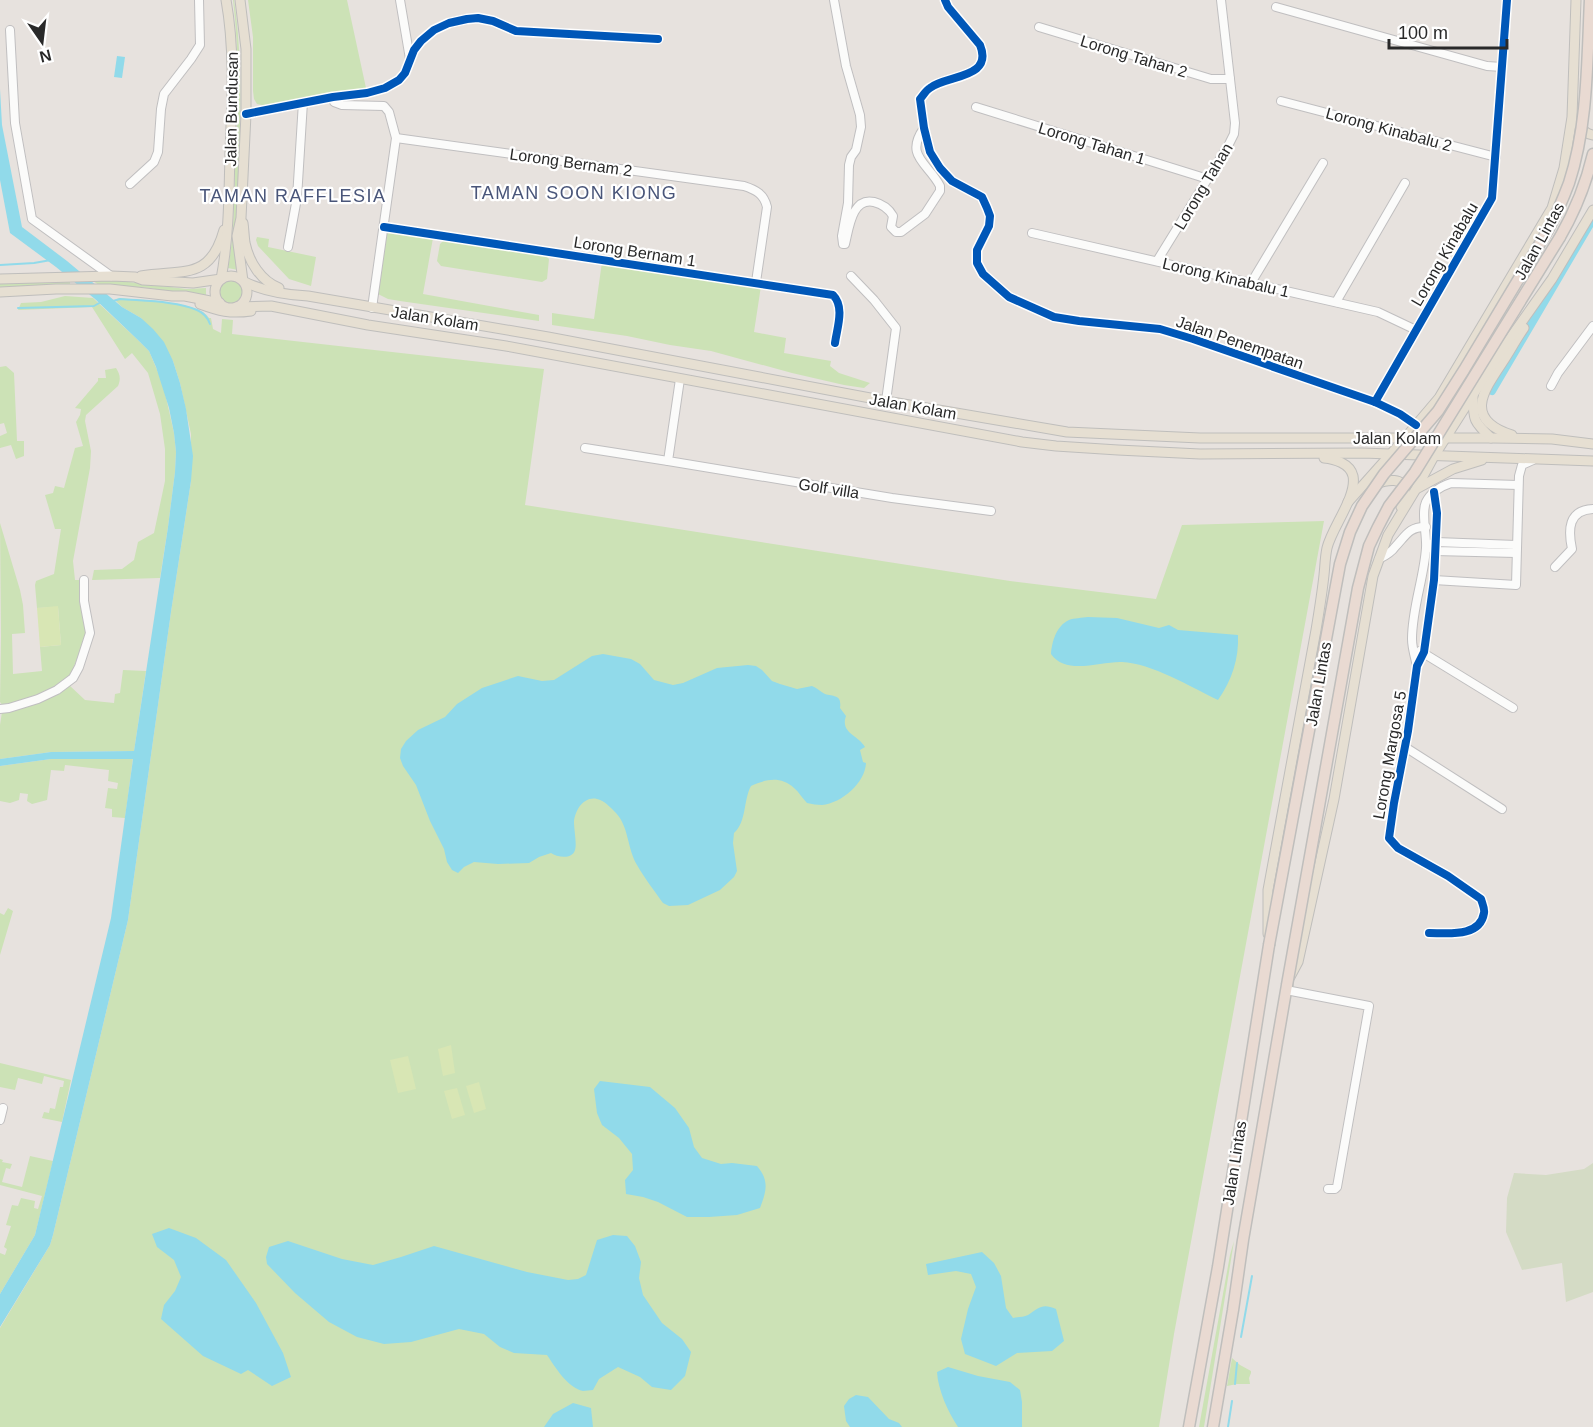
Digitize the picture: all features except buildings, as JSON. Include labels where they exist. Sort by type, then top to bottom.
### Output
[{"type":"highway","name":"Jalan Lintas","points":[[1189,1427],[1218,1267],[1269,945],[1340,564],[1350,532],[1362,506],[1384,474],[1438,411],[1557,212],[1569,183],[1584,109],[1590,0]]},
{"type":"highway","name":"Jalan Lintas","points":[[1213,1427],[1286,987],[1358,588],[1369,546],[1389,506],[1415,472],[1569,222],[1581,194],[1593,154]]},
{"type":"highway","points":[[1218,1267],[1227,1238],[1237,1235],[1243,1240]]},
{"type":"main road","name":"Jalan Bundusan","points":[[221,279],[227,251],[232,60],[226,0]]},
{"type":"main road","name":"Jalan Bundusan","points":[[240,0],[246,50],[246,114],[241,218],[237,245],[243,281]]},
{"type":"main road","name":"Jalan Lintas","points":[[1348,502],[1439,398],[1552,208],[1564,168],[1572,117],[1576,0]]},
{"type":"main road","points":[[1572,95],[1581,128],[1593,135]]},
{"type":"main road","name":"Jalan Lintas","points":[[1286,987],[1298,962],[1323,849],[1373,576],[1388,535],[1434,456],[1499,354],[1552,279],[1593,210]]},
{"type":"main road","points":[[0,279],[63,276],[135,277],[197,269],[216,253],[228,213]]},
{"type":"main road","points":[[241,218],[244,225],[246,248],[258,272],[277,288],[308,296]]},
{"type":"main road","points":[[135,277],[143,280],[193,283],[235,276],[243,281],[247,289],[244,301],[236,307],[228,307],[220,303],[215,290],[221,279]]},
{"type":"main road","points":[[1524,439],[1492,426],[1486,420],[1481,403],[1490,379],[1535,311],[1552,279]]},
{"type":"main road","name":"Jalan Kolam","points":[[243,281],[289,295],[308,296],[548,337],[886,401],[1067,432],[1200,438],[1491,438],[1593,444]]},
{"type":"main road","name":"Jalan Kolam","points":[[0,292],[110,290],[185,296],[220,303]]},
{"type":"main road","name":"Jalan Kolam","points":[[172,296],[222,312],[283,309]]},
{"type":"main road","name":"Jalan Kolam","points":[[236,307],[271,306],[368,326],[506,346],[1023,442],[1056,446],[1200,454],[1391,454],[1593,461]]},
{"type":"main road","points":[[736,372],[746,382],[746,390]]},
{"type":"main road","points":[[1473,396],[1473,417],[1480,428],[1491,438]]},
{"type":"main road","points":[[1328,438],[1352,443],[1356,446],[1352,454]]},
{"type":"main road","points":[[1269,945],[1268,890],[1320,604],[1328,547],[1348,502],[1353,483],[1353,474],[1344,464],[1333,459],[1304,454]]},
{"type":"main road","points":[[1416,489],[1454,469],[1490,458]]},
{"type":"main road","points":[[1359,491],[1390,480],[1399,481],[1404,486],[1405,492],[1396,521]]},
{"type":"street","points":[[130,184],[154,162],[158,152],[164,94],[192,59],[200,45],[199,0]]},
{"type":"street","points":[[400,0],[410,60]]},
{"type":"street","points":[[834,0],[846,66],[860,115],[861,127],[856,150],[849,165],[848,202],[842,236],[843,244],[845,244],[855,210],[861,203],[870,201],[885,207],[893,216],[891,227],[896,232],[901,232],[925,214],[940,191],[940,186],[925,167],[915,146],[924,128]]},
{"type":"street","name":"Jalan Penempatan","points":[[945,0],[983,52],[977,68],[970,74],[930,87],[920,99],[924,128],[930,152],[940,168],[952,181],[982,197],[990,216],[989,226],[977,250],[977,263],[983,274],[1009,297],[1054,317],[1160,329],[1375,402],[1416,425]]},
{"type":"street","name":"Lorong Tahan","points":[[1157,261],[1234,134],[1235,123],[1221,0]]},
{"type":"street","name":"Lorong Kinabalu","points":[[1375,402],[1492,198],[1507,0]]},
{"type":"street","points":[[1276,8],[1486,66],[1502,67]]},
{"type":"street","points":[[246,114],[385,88],[399,80],[405,73],[414,50],[421,41],[434,30],[449,23],[478,18],[493,21],[516,31],[658,39]]},
{"type":"street","name":"Lorong Tahan 2","points":[[1039,27],[1212,79],[1230,79]]},
{"type":"street","points":[[10,30],[15,123],[32,219],[111,276]]},
{"type":"street","points":[[333,97],[334,102],[342,105],[384,106],[389,112],[396,138],[372,308]]},
{"type":"street","name":"Lorong Kinabalu 2","points":[[1281,101],[1496,158]]},
{"type":"street","points":[[288,247],[297,198],[303,102]]},
{"type":"street","name":"Lorong Tahan 1","points":[[976,107],[1208,179]]},
{"type":"street","name":"Lorong Bernam 2","points":[[396,138],[753,189],[763,196],[767,207],[756,282]]},
{"type":"street","points":[[1251,283],[1323,163]]},
{"type":"street","points":[[1336,302],[1405,183]]},
{"type":"street","name":"Lorong Bernam 1","points":[[384,227],[833,295],[839,309],[835,343]]},
{"type":"street","name":"Lorong Kinabalu 1","points":[[1032,232],[1378,312],[1416,330]]},
{"type":"street","points":[[851,276],[896,328],[886,401]]},
{"type":"street","points":[[1551,386],[1593,326]]},
{"type":"street","points":[[668,461],[680,379]]},
{"type":"street","name":"Golf villa","points":[[585,448],[892,498],[991,511]]},
{"type":"street","points":[[1434,580],[1516,585],[1520,470],[1522,465],[1537,459]]},
{"type":"street","points":[[1434,492],[1451,483],[1518,485]]},
{"type":"street","name":"Lorong Margosa 5","points":[[1417,666],[1412,638],[1424,566],[1426,501],[1434,492]]},
{"type":"street","name":"Lorong Margosa 5","points":[[1430,933],[1463,933],[1478,926],[1484,913],[1481,899],[1448,876],[1398,848],[1389,838],[1417,666],[1424,652],[1434,580],[1437,513],[1434,492]]},
{"type":"street","points":[[1555,567],[1572,549],[1569,527],[1572,519],[1579,512],[1593,510]]},
{"type":"street","points":[[1379,559],[1397,545],[1409,530],[1426,527]]},
{"type":"street","points":[[1426,545],[1516,549]]},
{"type":"street","points":[[0,708],[9,708],[38,699],[57,690],[73,678],[90,633],[84,602],[84,580]]},
{"type":"street","points":[[1413,649],[1424,652],[1513,708]]},
{"type":"street","points":[[1405,747],[1502,809]]},
{"type":"street","points":[[1286,987],[1370,1006],[1337,1187],[1328,1189]]},
{"type":"street","points":[[0,1120],[3,1108]]},
{"type":"green space","points":[[233,0],[240,61],[235,248],[238,270],[228,268],[233,220],[238,107],[238,64]]},
{"type":"green space","points":[[248,0],[347,0],[366,88],[266,106],[257,104],[253,91],[253,37]]},
{"type":"green space","points":[[392,232],[433,238],[423,294],[539,315],[539,321],[388,299],[374,292],[385,234]]},
{"type":"green space","points":[[257,237],[269,239],[268,247],[316,257],[311,286],[289,279],[258,246]]},
{"type":"green space","points":[[444,240],[545,255],[549,259],[547,279],[542,282],[441,266],[437,261],[440,244]]},
{"type":"green space","points":[[602,262],[761,286],[754,332],[786,338],[784,353],[831,361],[830,366],[839,373],[870,383],[864,388],[844,385],[711,351],[552,325],[552,313],[594,319]]},
{"type":"green space","points":[[232,280],[240,284],[244,292],[240,300],[232,304],[224,300],[220,292],[224,284]]},
{"type":"green space","points":[[70,281],[70,285],[0,287],[0,284]]},
{"type":"green space","points":[[93,281],[120,281],[187,289],[206,288],[206,298],[150,288],[99,285]]},
{"type":"green space","points":[[65,296],[93,298],[149,351],[163,384],[176,452],[160,578],[92,580],[94,570],[122,569],[134,560],[138,542],[154,533],[165,481],[165,449],[160,414],[148,373],[132,353],[125,359],[92,307],[18,310],[21,303],[41,302]]},
{"type":"green space","points":[[119,298],[168,302],[194,308],[211,318],[213,329],[221,333],[222,319],[233,320],[232,334],[544,369],[525,505],[1010,581],[1156,599],[1182,525],[1324,521],[1174,1334],[1159,1427],[0,1427],[0,1328],[50,1245],[128,920],[191,481],[191,434],[173,361],[141,318],[115,300]]},
{"type":"green space","points":[[6,366],[14,373],[17,441],[24,441],[24,456],[16,459],[11,445],[0,448],[0,436],[7,433],[4,423],[0,424],[0,367]]},
{"type":"green space","points":[[116,368],[120,377],[118,386],[86,415],[85,421],[91,451],[90,468],[73,561],[75,580],[81,580],[87,632],[70,677],[56,688],[37,697],[3,706],[0,702],[0,523],[23,605],[25,633],[12,634],[13,674],[42,671],[40,647],[61,645],[58,607],[37,608],[36,581],[54,574],[61,529],[55,529],[45,495],[53,493],[55,486],[64,488],[75,448],[83,446],[76,422],[81,409],[75,408],[98,381],[98,378],[106,378],[105,370]]},
{"type":"green space","points":[[58,606],[61,645],[40,647],[37,608]]},
{"type":"green space","points":[[123,670],[146,671],[134,751],[51,752],[0,759],[2,712],[59,692],[69,685],[85,700],[114,703],[115,694],[120,693]]},
{"type":"green space","points":[[133,758],[125,818],[112,817],[112,809],[105,808],[108,788],[117,789],[118,783],[108,781],[109,770],[65,765],[64,771],[51,770],[47,800],[32,804],[27,801],[28,794],[20,793],[19,800],[10,803],[0,801],[0,766],[51,759]]},
{"type":"green space","points":[[8,908],[13,911],[0,955],[0,913],[4,915]]},
{"type":"green space","points":[[451,1045],[455,1073],[443,1076],[438,1049]]},
{"type":"green space","points":[[408,1056],[416,1089],[398,1093],[390,1060]]},
{"type":"green space","points":[[0,1063],[71,1080],[62,1122],[42,1118],[44,1112],[49,1113],[50,1108],[55,1109],[60,1087],[63,1087],[64,1081],[44,1076],[42,1084],[18,1078],[15,1090],[0,1087]]},
{"type":"green space","points":[[479,1082],[486,1109],[474,1113],[466,1086]]},
{"type":"green space","points":[[457,1088],[465,1115],[452,1119],[444,1091]]},
{"type":"green space","points":[[30,1156],[53,1161],[35,1235],[0,1294],[0,1253],[5,1255],[7,1249],[4,1247],[11,1226],[6,1225],[12,1205],[18,1206],[21,1198],[35,1201],[34,1208],[38,1209],[42,1196],[0,1185],[0,1159],[3,1160],[2,1162],[12,1164],[10,1169],[6,1168],[2,1182],[22,1187]]},
{"type":"green space","points":[[1593,1163],[1593,1292],[1566,1302],[1562,1263],[1522,1270],[1506,1232],[1507,1198],[1514,1173],[1546,1175],[1584,1169]]},
{"type":"green space","points":[[1234,1241],[1204,1427],[1199,1427],[1230,1255]]},
{"type":"green space","points":[[1232,1358],[1251,1371],[1250,1384],[1227,1386]]},
{"type":"water","points":[[117,56],[125,57],[122,78],[114,77]]},
{"type":"water","points":[[0,89],[2,125],[22,227],[122,307],[141,318],[164,342],[180,383],[193,456],[128,920],[50,1245],[0,1327],[0,1294],[35,1235],[111,918],[133,759],[51,759],[0,766],[0,759],[51,752],[134,751],[168,527],[176,452],[169,408],[149,351],[95,299],[10,233],[0,180]]},
{"type":"water","points":[[1088,617],[1117,618],[1159,628],[1169,625],[1178,630],[1238,635],[1236,661],[1231,677],[1218,700],[1171,677],[1133,663],[1114,662],[1075,666],[1057,661],[1051,654],[1058,630],[1069,620]]},
{"type":"water","points":[[603,654],[631,659],[640,664],[654,680],[673,685],[717,668],[748,665],[756,666],[772,681],[780,684],[797,689],[812,686],[825,694],[837,697],[840,700],[840,708],[846,716],[845,726],[865,747],[860,750],[863,762],[866,763],[862,778],[844,796],[822,805],[807,803],[789,784],[779,780],[768,780],[751,786],[741,823],[734,833],[737,871],[734,877],[720,890],[688,905],[669,906],[663,903],[637,865],[620,819],[607,804],[597,799],[584,802],[576,813],[574,822],[576,847],[571,855],[557,856],[551,853],[529,863],[474,862],[458,873],[452,870],[416,785],[400,758],[401,749],[406,741],[418,730],[445,717],[457,704],[482,688],[518,676],[542,681],[554,680],[592,656]]},
{"type":"water","points":[[600,1081],[650,1087],[675,1108],[689,1128],[694,1147],[702,1158],[721,1164],[757,1166],[764,1177],[766,1187],[760,1208],[737,1215],[687,1217],[658,1202],[626,1194],[625,1180],[633,1170],[632,1154],[619,1138],[602,1125],[597,1113],[594,1089]]},
{"type":"water","points":[[169,1228],[196,1238],[226,1260],[256,1303],[283,1353],[291,1377],[272,1386],[248,1370],[241,1374],[203,1356],[161,1319],[164,1305],[175,1291],[181,1277],[174,1260],[157,1247],[152,1234]]},
{"type":"water","points":[[613,1235],[627,1236],[635,1246],[641,1262],[639,1278],[643,1295],[662,1323],[682,1339],[691,1352],[685,1376],[671,1390],[652,1387],[640,1377],[618,1367],[599,1379],[593,1390],[583,1391],[567,1381],[547,1355],[514,1353],[500,1347],[484,1334],[459,1329],[411,1342],[384,1344],[357,1337],[329,1322],[295,1293],[267,1264],[266,1257],[269,1247],[288,1241],[342,1259],[373,1265],[434,1246],[527,1272],[568,1280],[586,1275],[597,1240]]},
{"type":"water","points":[[982,1252],[994,1263],[1001,1276],[1006,1308],[1013,1318],[1026,1316],[1044,1306],[1056,1309],[1064,1341],[1052,1351],[1017,1353],[996,1366],[965,1354],[961,1339],[976,1287],[971,1274],[956,1271],[928,1275],[926,1264]]},
{"type":"water","points":[[948,1367],[1010,1382],[1020,1390],[1022,1427],[958,1427],[939,1386],[937,1372]]},
{"type":"water","points":[[856,1395],[868,1397],[889,1419],[899,1423],[902,1427],[850,1427],[846,1421],[844,1406]]},
{"type":"water","points":[[573,1403],[591,1408],[593,1427],[544,1427],[553,1414]]},
{"type":"waterway","points":[[1492,391],[1593,219]]},
{"type":"waterway","points":[[0,265],[51,260]]},
{"type":"waterway","points":[[113,301],[120,299],[160,302],[189,307],[202,313],[210,324]]},
{"type":"waterway","points":[[18,308],[94,306],[101,302]]},
{"type":"waterway","points":[[1241,1337],[1252,1276]]},
{"type":"waterway","points":[[1235,1384],[1237,1363]]},
{"type":"waterway","points":[[1228,1427],[1232,1401]]},
{"type":"cycle path","points":[[945,0],[948,7],[980,45],[983,56],[975,70],[937,84],[920,99],[924,128],[930,152],[940,168],[952,181],[982,197],[987,208],[990,216],[989,226],[977,250],[977,263],[983,274],[1009,297],[1054,317],[1160,329],[1375,402],[1416,425]]},
{"type":"cycle path","points":[[1375,402],[1492,198],[1507,0]]},
{"type":"cycle path","points":[[246,114],[385,88],[399,80],[405,73],[414,50],[434,30],[449,23],[467,19],[478,18],[493,21],[516,31],[658,39]]},
{"type":"cycle path","points":[[384,227],[833,295],[839,305],[835,343]]},
{"type":"cycle path","points":[[1429,933],[1470,930],[1481,921],[1484,911],[1481,899],[1448,876],[1398,848],[1389,838],[1417,666],[1424,652],[1434,580],[1437,513],[1434,492]]},
{"type":"district","name":"TAMAN SOON KIONG","points":[[574,193]]},
{"type":"district","name":"TAMAN RAFFLESIA","points":[[293,196]]}]
